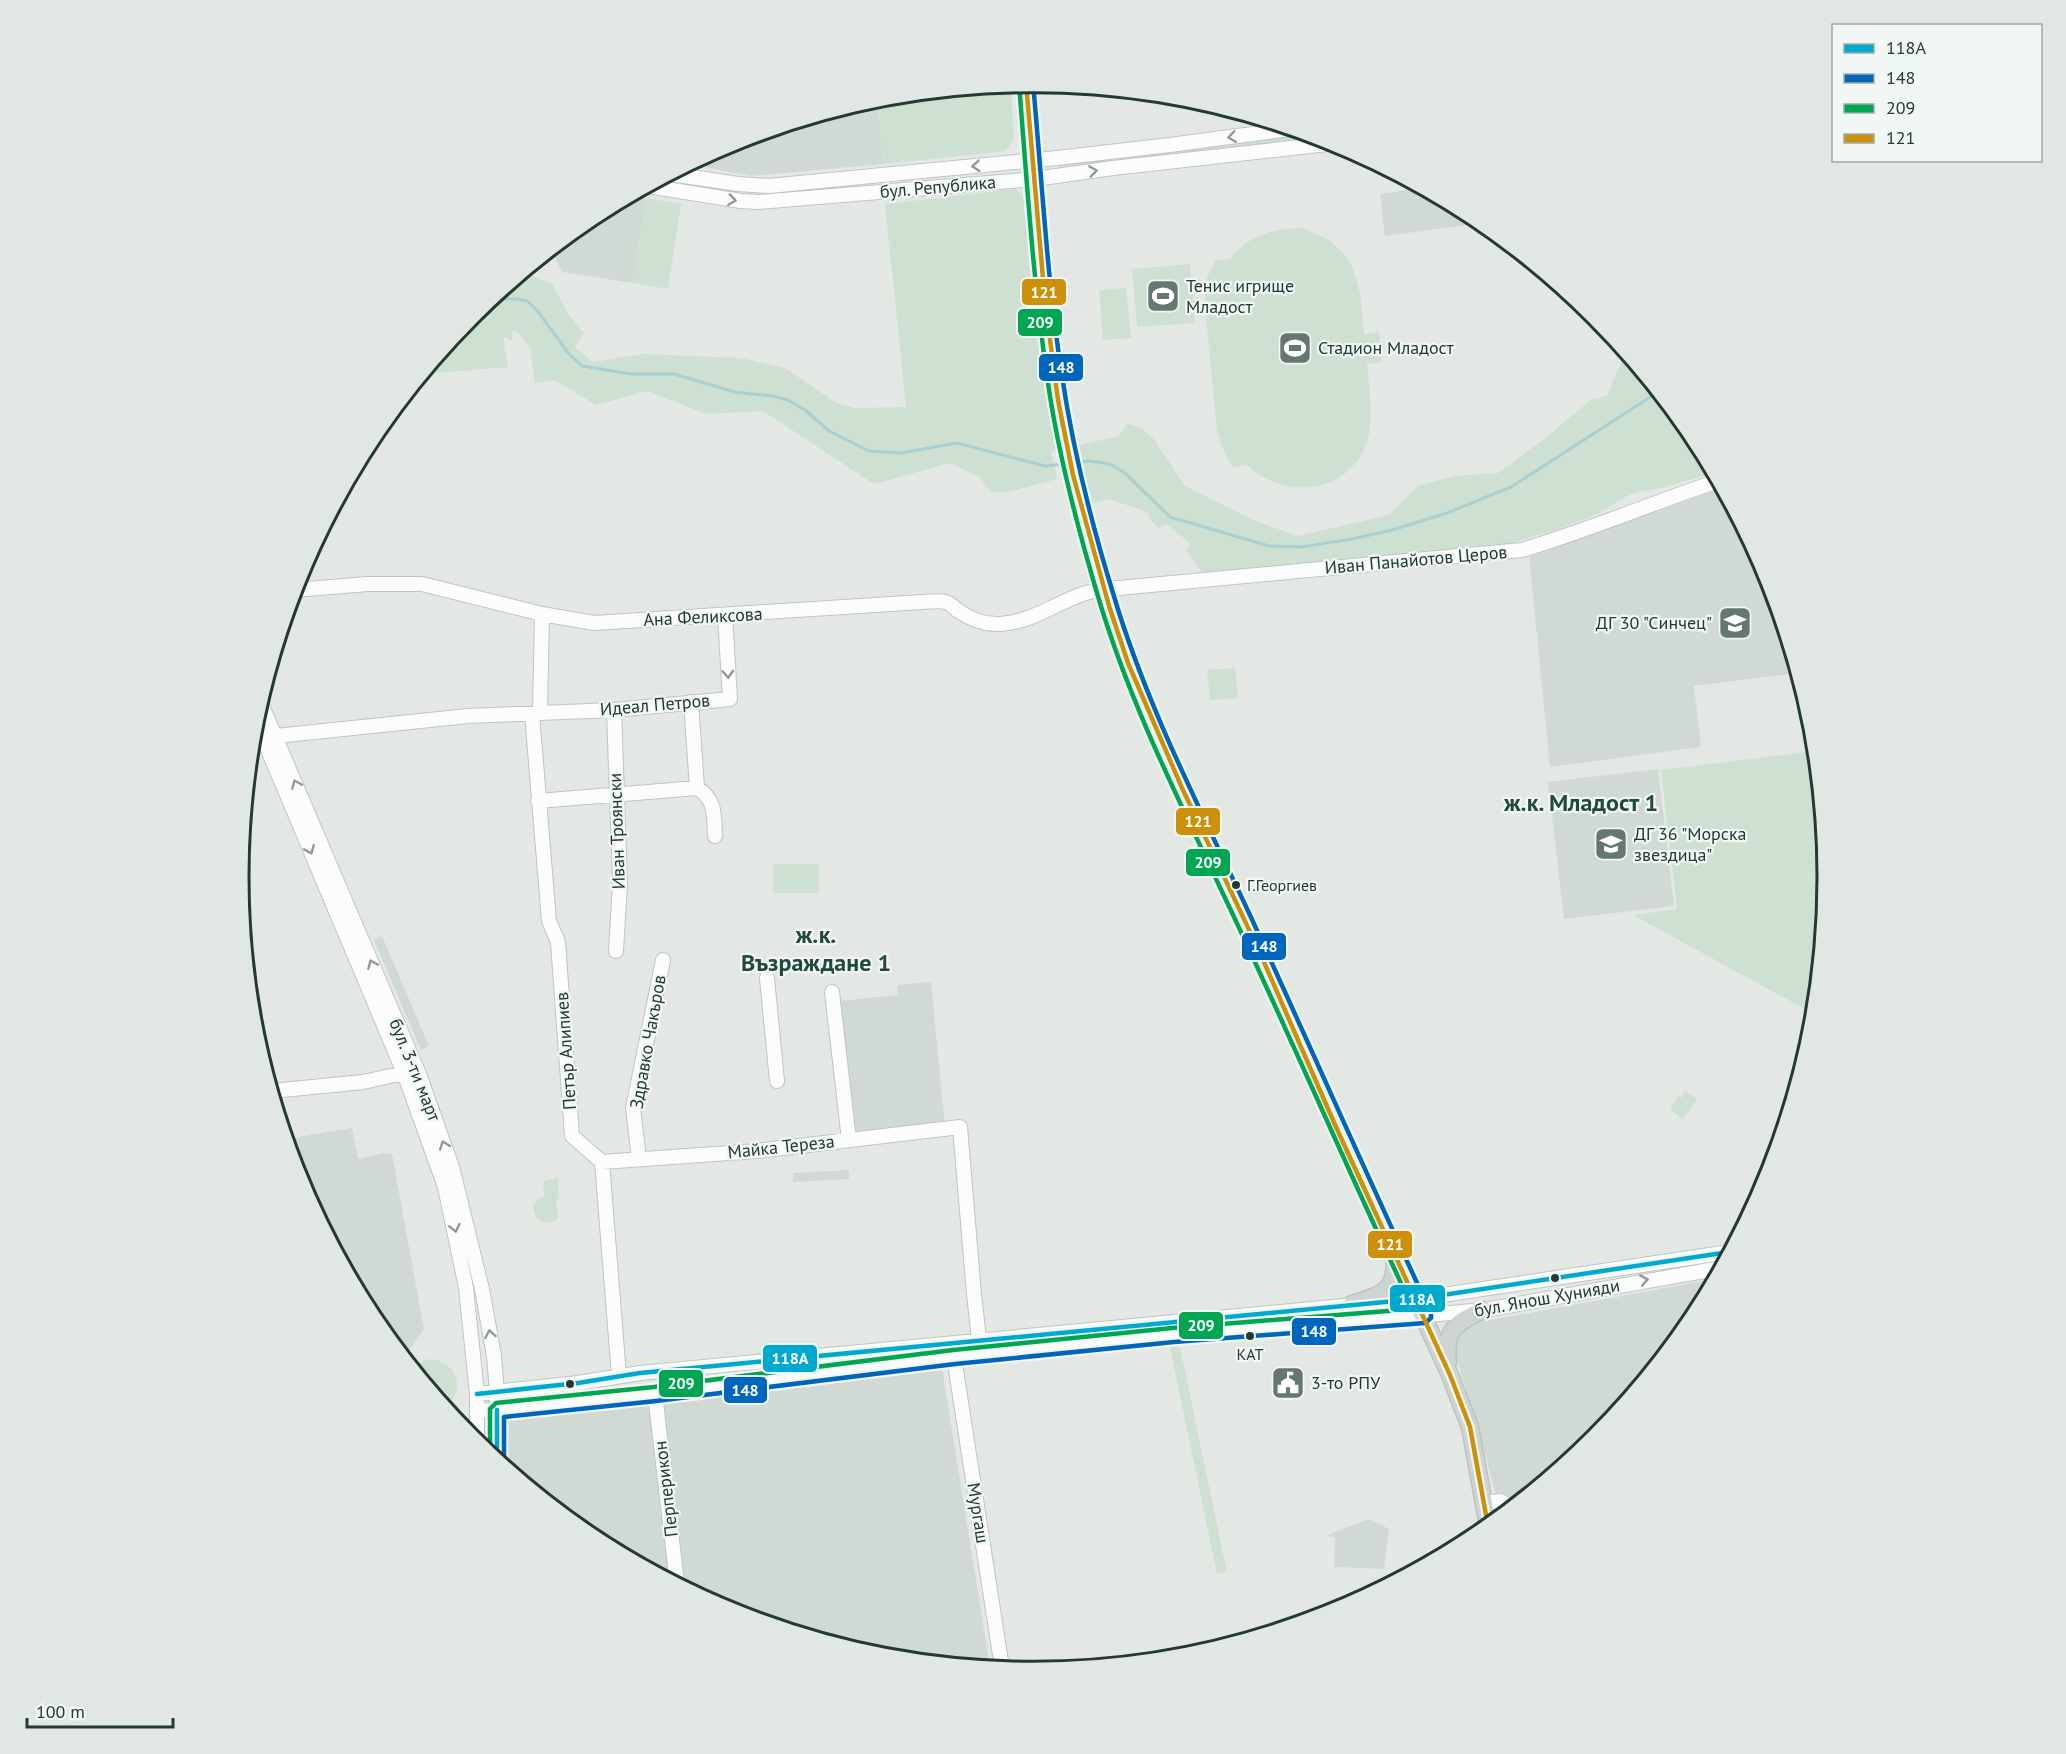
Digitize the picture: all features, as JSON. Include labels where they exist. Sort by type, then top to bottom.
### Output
[{"type":"main road","points":[[1027,93],[1045,302],[1056,388],[1074,475],[1104,588],[1128,663],[1148,713],[1260,953],[1450,1375],[1470,1426],[1487,1516]]},
{"type":"main road","points":[[1352,1304],[1373,1297],[1389,1288],[1395,1272],[1395,1255]]},
{"type":"main road","points":[[1450,1375],[1446,1346],[1450,1335],[1456,1325],[1484,1310]]},
{"type":"street","name":"бул. Република","points":[[683,175],[738,184],[769,186],[1170,146],[1273,131]]},
{"type":"street","name":"бул. Република","points":[[659,188],[758,202],[1035,179],[1313,146]]},
{"type":"street","points":[[674,180],[674,191]]},
{"type":"street","name":"Иван Панайотов Церов","points":[[1104,588],[1522,550],[1565,537],[1712,484]]},
{"type":"street","name":"Ана Феликсова","points":[[304,589],[368,584],[422,584],[542,614],[594,623],[947,602],[974,620],[990,625],[1035,616],[1075,595],[1104,588]]},
{"type":"street","name":"Петър Алипиев","points":[[542,614],[536,714],[538,801],[549,921],[558,942],[572,1136],[602,1162]]},
{"type":"street","name":"Идеал Петров","points":[[276,736],[468,716],[614,710],[730,699],[725,615]]},
{"type":"street","points":[[691,702],[697,788]]},
{"type":"street","name":"Иван Троянски","points":[[614,710],[620,884],[616,951]]},
{"type":"street","name":"бул. 3-ти март","points":[[266,714],[419,1074],[452,1167],[482,1289],[494,1356],[497,1392],[497,1448]]},
{"type":"street","name":"бул. 3-ти март","points":[[262,736],[404,1073],[445,1187],[453,1216],[466,1288],[477,1394],[477,1429]]},
{"type":"street","points":[[538,801],[697,788],[707,794],[713,802],[715,836]]},
{"type":"street","name":"Здравко Чакъров","points":[[639,1159],[633,1108],[663,960]]},
{"type":"street","points":[[767,978],[777,1081]]},
{"type":"street","points":[[832,992],[849,1140]]},
{"type":"street","points":[[279,1090],[363,1082],[404,1073]]},
{"type":"street","name":"Майка Тереза","points":[[602,1162],[757,1151],[960,1127],[979,1339]]},
{"type":"street","points":[[602,1162],[619,1376]]},
{"type":"street","name":"бул. Янош Хунияди","points":[[477,1394],[619,1376],[979,1339],[1416,1299],[1720,1253]]},
{"type":"street","name":"бул. Янош Хунияди","points":[[478,1411],[655,1394],[954,1357],[1173,1335],[1484,1310],[1712,1270]]},
{"type":"street","name":"Мургаш","points":[[954,1357],[1001,1660]]},
{"type":"street","name":"Перперикон","points":[[655,1394],[676,1575]]},
{"type":"street","points":[[1485,1503],[1500,1501],[1504,1503]]},
{"type":"shaded area","points":[[879,108],[883,164],[750,176],[702,167],[781,135]]},
{"type":"shaded area","points":[[1410,190],[1469,225],[1385,236],[1380,194]]},
{"type":"shaded area","points":[[641,198],[646,198],[633,283],[562,272],[554,256],[597,225]]},
{"type":"shaded area","points":[[1715,491],[1757,577],[1790,674],[1694,686],[1701,747],[1550,767],[1529,557]]},
{"type":"shaded area","name":"ДГ 36 \"Морска звездица\"","points":[[1658,769],[1674,906],[1564,919],[1548,782]]},
{"type":"shaded area","points":[[382,936],[429,1046],[421,1050],[374,940]]},
{"type":"shaded area","points":[[931,982],[945,1127],[853,1136],[840,1001],[898,995],[897,985]]},
{"type":"shaded area","points":[[352,1128],[358,1159],[384,1153],[392,1154],[424,1329],[409,1351],[381,1313],[354,1269],[330,1224],[294,1138]]},
{"type":"shaded area","points":[[849,1170],[849,1179],[793,1182],[793,1173]]},
{"type":"shaded area","points":[[1705,1281],[1685,1313],[1622,1394],[1550,1466],[1499,1507],[1480,1434],[1456,1357],[1457,1342],[1463,1331],[1475,1323]]},
{"type":"shaded area","points":[[942,1368],[989,1659],[880,1646],[781,1619],[733,1601],[686,1580],[597,1529],[556,1499],[507,1458],[509,1422],[531,1415],[639,1405]]},
{"type":"shaded area","points":[[1369,1519],[1389,1529],[1384,1569],[1334,1567],[1335,1538],[1327,1535]]},
{"type":"green space","points":[[1011,94],[1014,140],[1005,151],[883,164],[879,108],[931,100]]},
{"type":"green space","points":[[1273,131],[1313,146],[1059,176],[1057,158]]},
{"type":"green space","points":[[1015,189],[1023,196],[1033,286],[1060,450],[1051,452],[1057,479],[1008,492],[991,492],[979,477],[950,463],[874,484],[763,411],[706,414],[648,391],[596,405],[554,380],[535,383],[530,347],[515,330],[511,333],[513,341],[504,337],[508,367],[433,373],[479,323],[533,274],[552,284],[569,315],[584,333],[575,347],[592,362],[644,354],[741,358],[785,368],[838,404],[855,408],[906,407],[885,204]]},
{"type":"green space","points":[[646,198],[681,204],[668,289],[633,283]]},
{"type":"green space","name":"Стадион Младост","points":[[1301,228],[1320,235],[1345,255],[1357,282],[1364,334],[1379,332],[1382,362],[1367,364],[1371,420],[1368,438],[1360,457],[1348,471],[1333,481],[1316,486],[1298,487],[1280,484],[1263,477],[1247,465],[1232,467],[1217,430],[1205,305],[1207,277],[1216,260],[1230,259],[1245,244],[1262,235]]},
{"type":"green space","name":"Тенис игрище Младост","points":[[1190,264],[1195,323],[1137,327],[1132,269]]},
{"type":"green space","points":[[1126,288],[1131,338],[1103,340],[1099,290]]},
{"type":"green space","points":[[1622,360],[1685,441],[1706,475],[1638,492],[1625,497],[1600,513],[1556,530],[1508,544],[1206,574],[1200,570],[1186,551],[1190,543],[1166,524],[1159,528],[1151,521],[1148,512],[1109,499],[1093,503],[1084,482],[1075,446],[1119,436],[1127,424],[1140,427],[1153,438],[1185,486],[1256,521],[1298,536],[1389,515],[1418,486],[1455,476],[1498,473],[1592,399],[1607,396]]},
{"type":"green space","points":[[1235,668],[1238,698],[1210,700],[1207,670]]},
{"type":"green space","points":[[1806,752],[1815,826],[1817,877],[1815,928],[1805,1009],[1633,915],[1677,909],[1661,770]]},
{"type":"green space","points":[[773,864],[819,864],[819,893],[773,893]]},
{"type":"green space","points":[[1685,1091],[1697,1099],[1683,1119],[1670,1110],[1678,1096],[1681,1098]]},
{"type":"green space","points":[[558,1178],[559,1199],[556,1200],[558,1219],[544,1222],[535,1215],[534,1204],[544,1196],[543,1181]]},
{"type":"green space","points":[[1170,1347],[1180,1347],[1226,1568],[1226,1571],[1217,1574]]},
{"type":"green space","points":[[433,1359],[442,1362],[453,1372],[457,1386],[451,1402],[419,1364]]},
{"type":"waterway","points":[[504,299],[527,301],[537,310],[569,354],[582,366],[631,374],[674,374],[735,392],[788,400],[805,410],[829,431],[869,451],[901,453],[957,443],[1045,466],[1065,464]]},
{"type":"waterway","points":[[1077,462],[1110,464],[1125,473],[1170,517],[1269,546],[1301,547],[1392,530],[1447,513],[1511,487],[1652,396]]},
{"type":"transit line","name":"121","points":[[1027,93],[1045,302],[1058,400],[1073,475],[1109,606],[1128,663],[1182,788],[1260,953],[1336,1127],[1450,1375],[1470,1427],[1486,1516]]},
{"type":"transit line","name":"148","points":[[504,1455],[504,1417],[656,1401],[955,1364],[1174,1342],[1425,1323],[1431,1318],[1431,1313],[1272,963],[1175,756],[1126,635],[1090,513],[1066,404],[1052,303],[1034,93]]},
{"type":"transit line","name":"209","points":[[490,1441],[490,1409],[496,1403],[654,1387],[953,1350],[1172,1328],[1413,1309],[1159,757],[1110,635],[1075,513],[1051,404],[1034,267],[1020,94]]},
{"type":"transit line","name":"118А","points":[[477,1394],[578,1383],[640,1373],[1416,1299],[1720,1253]]},
{"type":"transit line","name":"118А","points":[[497,1410],[497,1448]]},
{"type":"place","name":"Тенис игрище Младост","points":[[1163,296]]},
{"type":"place","name":"Стадион Младост","points":[[1295,348]]},
{"type":"place","name":"ДГ 30 \"Синчец\"","points":[[1735,623]]},
{"type":"place","name":"ДГ 36 \"Морска звездица\"","points":[[1611,844]]},
{"type":"place","name":"Г.Георгиев","points":[[1236,885]]},
{"type":"place","name":"КАТ","points":[[1250,1336]]},
{"type":"place","name":"3-то РПУ","points":[[1288,1383]]},
{"type":"district","name":"ж.к. Младост 1","points":[[1581,803]]},
{"type":"district","name":"ж.к. Възраждане 1","points":[[816,949]]}]
